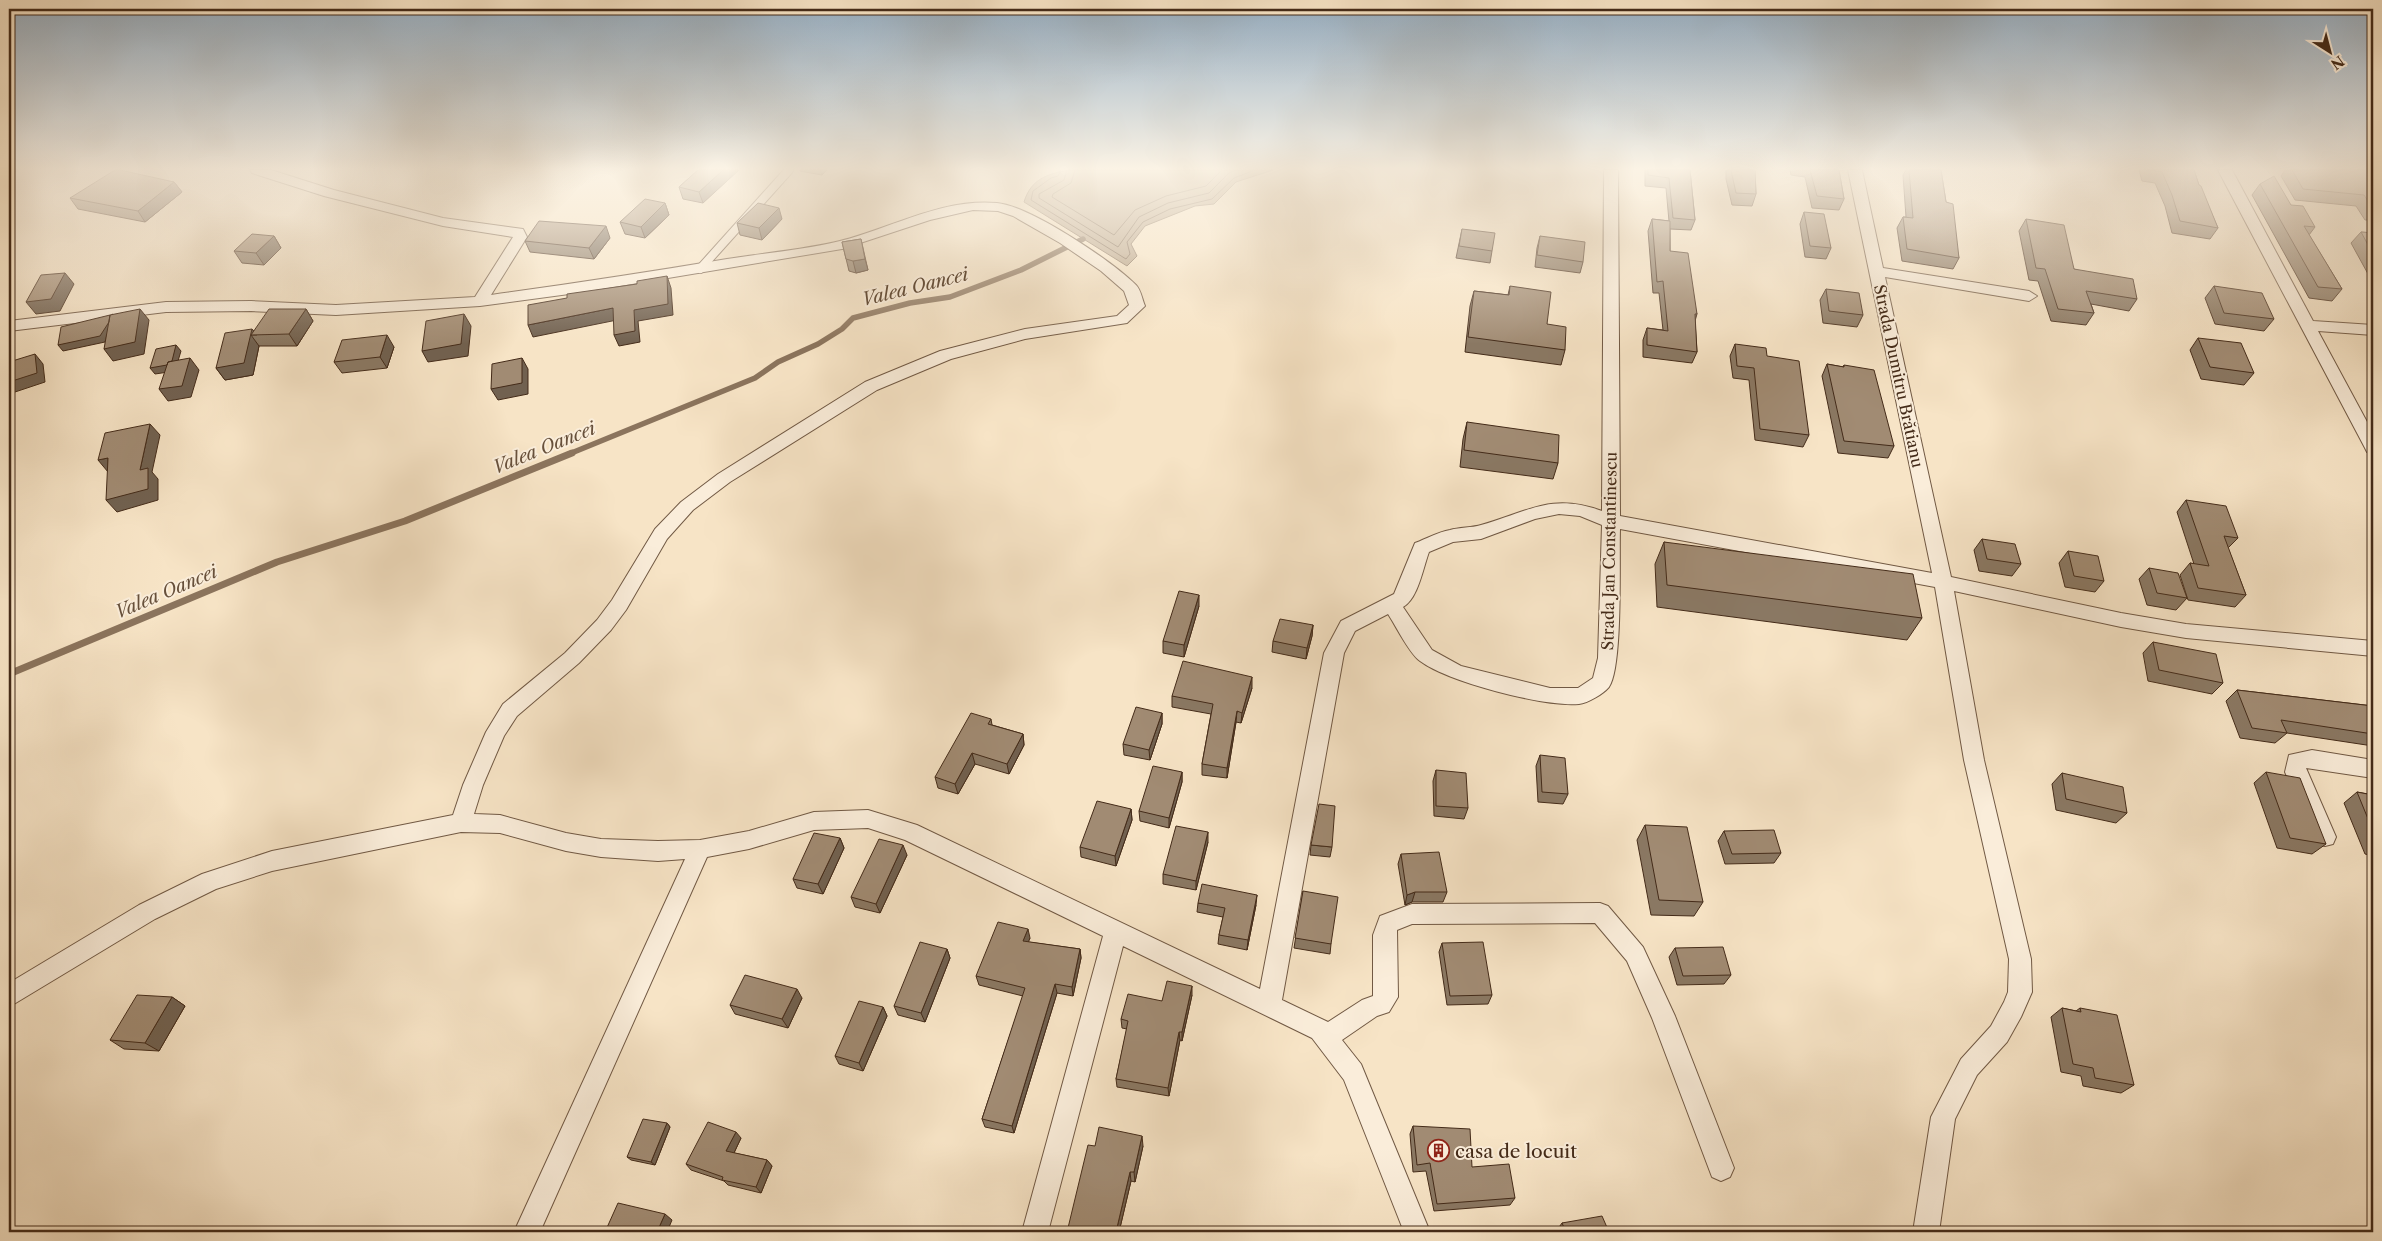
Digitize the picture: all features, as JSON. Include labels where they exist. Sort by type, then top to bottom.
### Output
[{"type":"street","points":[[480,301],[520,237],[518,232],[488,228]]},
{"type":"street","points":[[9,326],[166,308],[251,306],[336,310],[480,301],[700,269],[842,245],[893,228]]},
{"type":"street","points":[[460,823],[473,784],[492,741],[510,710],[572,658],[604,625],[620,604],[648,553],[661,534],[687,506],[724,478],[871,386],[946,355],[1016,336],[1122,320],[1137,306],[1131,289],[1106,268],[1044,228]]},
{"type":"street","name":"Strada Jan Constantinescu","points":[[1391,604],[1425,655],[1456,672],[1550,696],[1581,696],[1601,683],[1608,658],[1611,521],[1611,228]]},
{"type":"street","name":"Strada Dumitru Brătianu","points":[[1867,228],[1943,582],[1974,760],[2020,959],[2020,992],[1999,1034],[1969,1067],[1943,1117],[1926,1232]]},
{"type":"street","points":[[2256,228],[2373,448]]},
{"type":"street","points":[[1876,271],[2029,296]]},
{"type":"street","points":[[2307,325],[2373,330]]},
{"type":"street","points":[[1269,1005],[1334,653],[1348,626],[1401,600],[1422,548],[1451,536],[1481,532],[1533,513],[1559,508],[1582,510],[1611,521],[1943,582],[2121,620],[2186,631],[2373,649]]},
{"type":"street","points":[[2325,837],[2294,772],[2296,761],[2312,759],[2373,769]]},
{"type":"street","points":[[9,996],[147,912],[210,881],[272,861],[460,823],[500,824],[566,842],[601,848],[658,851],[700,849],[749,840],[814,821],[868,819],[910,832],[1320,1030],[1353,1072],[1417,1232]]},
{"type":"street","points":[[527,1232],[700,849]]},
{"type":"street","points":[[1326,1037],[1370,1008],[1381,1004],[1386,997],[1384,935],[1388,923],[1398,918],[1412,914],[1600,914],[1615,928],[1635,954],[1663,1016],[1720,1168]]},
{"type":"street","points":[[1034,1232],[1116,931]]},
{"type":"lane","points":[[700,269],[737,228]]},
{"type":"water","points":[[1066,228],[1144,228],[1131,244],[1137,256],[1127,266]]},
{"type":"building","points":[[534,228],[605,228],[589,248],[525,241]]},
{"type":"building","points":[[1653,228],[1670,228],[1670,251],[1688,253],[1697,314],[1695,314],[1697,352],[1647,345],[1647,328],[1668,331],[1663,281],[1657,282]]},
{"type":"building","points":[[1807,228],[1827,228],[1831,248],[1810,246]]},
{"type":"building","points":[[1904,228],[1956,228],[1959,258],[1907,249]]},
{"type":"building","points":[[2028,228],[2065,228],[2074,269],[2133,279],[2137,299],[2086,291],[2094,313],[2058,309],[2045,269],[2036,268]]},
{"type":"building","points":[[2285,228],[2305,228],[2342,289],[2318,287]]},
{"type":"building","points":[[1462,229],[1495,233],[1492,251],[1459,246]]},
{"type":"building","points":[[2361,232],[2373,233],[2373,254]]},
{"type":"building","points":[[252,234],[274,236],[256,253],[234,251]]},
{"type":"building","points":[[1540,236],[1585,242],[1583,262],[1537,255]]},
{"type":"building","points":[[861,239],[865,259],[853,261],[846,259],[842,242]]},
{"type":"building","points":[[65,273],[51,299],[26,302],[41,275]]},
{"type":"building","points":[[667,276],[668,304],[634,310],[635,331],[614,335],[613,308],[528,325],[528,305],[567,298],[567,294],[637,284],[637,281]]},
{"type":"building","points":[[1510,286],[1551,292],[1547,324],[1566,327],[1565,350],[1468,337],[1474,291],[1509,295]]},
{"type":"building","points":[[2214,286],[2262,293],[2274,319],[2224,313]]},
{"type":"building","points":[[1826,289],[1859,293],[1863,315],[1829,311]]},
{"type":"building","points":[[140,309],[135,342],[104,349],[110,315]]},
{"type":"building","points":[[269,309],[306,309],[289,334],[251,335]]},
{"type":"building","points":[[464,314],[461,344],[422,351],[426,321]]},
{"type":"building","points":[[110,315],[109,322],[100,336],[58,345],[61,327]]},
{"type":"building","points":[[252,329],[244,363],[216,368],[225,333]]},
{"type":"building","points":[[387,335],[380,357],[334,362],[342,340]]},
{"type":"building","points":[[2198,338],[2241,343],[2254,373],[2210,367]]},
{"type":"building","points":[[1735,344],[1766,348],[1767,356],[1799,361],[1809,435],[1760,429],[1754,368],[1737,366]]},
{"type":"building","points":[[176,345],[172,361],[168,362],[167,365],[150,368],[156,349]]},
{"type":"building","points":[[35,354],[37,373],[9,382],[9,362]]},
{"type":"building","points":[[190,358],[182,386],[159,389],[168,362]]},
{"type":"building","points":[[522,358],[522,383],[491,389],[492,364]]},
{"type":"building","points":[[1827,364],[1874,370],[1894,446],[1844,441]]},
{"type":"building","points":[[1467,422],[1559,435],[1558,463],[1464,450]]},
{"type":"building","points":[[150,424],[140,470],[148,468],[148,489],[106,500],[108,458],[98,460],[105,433]]},
{"type":"building","points":[[2186,500],[2226,506],[2238,538],[2224,536],[2246,595],[2198,588],[2190,563],[2209,566]]},
{"type":"building","points":[[1982,539],[2015,544],[2021,564],[1987,559]]},
{"type":"building","points":[[1664,542],[1913,574],[1922,618],[1667,585]]},
{"type":"building","points":[[2068,551],[2098,556],[2104,581],[2074,576]]},
{"type":"building","points":[[2149,568],[2178,573],[2187,598],[2157,593]]},
{"type":"building","points":[[1179,591],[1199,595],[1184,645],[1163,641]]},
{"type":"building","points":[[1280,619],[1313,625],[1307,648],[1273,641]]},
{"type":"building","points":[[2153,642],[2216,654],[2223,683],[2159,670]]},
{"type":"building","points":[[1183,661],[1252,677],[1242,713],[1237,711],[1227,768],[1202,764],[1213,704],[1172,696]]},
{"type":"building","points":[[2237,690],[2373,706],[2373,734],[2281,720],[2287,733],[2252,728]]},
{"type":"building","points":[[1136,707],[1162,713],[1149,750],[1123,744]]},
{"type":"building","points":[[971,713],[991,719],[988,724],[1023,734],[1007,764],[972,753],[955,784],[935,777]]},
{"type":"building","points":[[1540,755],[1565,758],[1568,794],[1542,792]]},
{"type":"building","points":[[1153,766],[1182,772],[1169,818],[1139,811]]},
{"type":"building","points":[[1436,770],[1466,773],[1468,808],[1436,806]]},
{"type":"building","points":[[2266,772],[2300,778],[2326,844],[2290,838]]},
{"type":"building","points":[[2062,773],[2123,787],[2127,813],[2066,799]]},
{"type":"building","points":[[2357,792],[2373,795],[2373,831]]},
{"type":"building","points":[[1097,801],[1131,809],[1115,856],[1080,847]]},
{"type":"building","points":[[1319,804],[1335,806],[1332,847],[1311,845]]},
{"type":"building","points":[[1645,825],[1687,827],[1703,902],[1659,900]]},
{"type":"building","points":[[1176,826],[1208,832],[1196,881],[1163,874]]},
{"type":"building","points":[[1774,830],[1781,853],[1732,854],[1724,831]]},
{"type":"building","points":[[814,833],[840,838],[818,884],[793,879]]},
{"type":"building","points":[[879,839],[903,845],[876,904],[851,897]]},
{"type":"building","points":[[1439,852],[1447,892],[1415,892],[1407,895],[1401,854]]},
{"type":"building","points":[[1202,884],[1257,895],[1248,940],[1219,935],[1225,908],[1198,903]]},
{"type":"building","points":[[1303,891],[1338,897],[1331,944],[1295,938]]},
{"type":"building","points":[[998,922],[1028,929],[1023,941],[1080,949],[1072,987],[1055,984],[1012,1126],[982,1119],[1025,988],[976,976]]},
{"type":"building","points":[[920,942],[947,949],[921,1013],[894,1006]]},
{"type":"building","points":[[1483,942],[1492,995],[1450,996],[1442,943]]},
{"type":"building","points":[[1723,947],[1731,975],[1683,976],[1675,948]]},
{"type":"building","points":[[745,975],[797,989],[782,1019],[730,1005]]},
{"type":"building","points":[[1167,981],[1192,986],[1182,1032],[1179,1032],[1168,1088],[1116,1079],[1128,1021],[1121,1019],[1128,994],[1162,1001]]},
{"type":"building","points":[[137,995],[172,997],[145,1043],[110,1040]]},
{"type":"building","points":[[859,1001],[883,1007],[859,1063],[835,1056]]},
{"type":"building","points":[[2062,1008],[2081,1012],[2080,1008],[2117,1015],[2134,1085],[2095,1078],[2093,1068],[2073,1064]]},
{"type":"building","points":[[643,1119],[667,1123],[651,1162],[627,1157]]},
{"type":"building","points":[[708,1122],[736,1132],[726,1151],[767,1160],[756,1187],[722,1180],[723,1177],[686,1164]]},
{"type":"building","points":[[1413,1126],[1470,1129],[1472,1167],[1509,1164],[1515,1198],[1437,1204],[1430,1163],[1417,1165]]},
{"type":"building","points":[[1099,1127],[1142,1136],[1134,1172],[1130,1172],[1116,1232],[1067,1232],[1088,1145],[1095,1146]]},
{"type":"building","points":[[618,1203],[665,1214],[657,1232],[605,1232]]},
{"type":"building","points":[[1602,1216],[1609,1232],[1566,1232],[1562,1223]]},
{"type":"waterway","name":"Valea Oancei","points":[[569,454],[755,378],[778,362],[818,344],[842,329],[853,318],[910,303],[950,297],[1021,270],[1083,239]]},
{"type":"waterway","name":"Valea Oancei","points":[[9,674],[277,562],[405,521],[572,453]]},
{"type":"place","name":"casa de locuit","points":[[1439,1151]]}]
